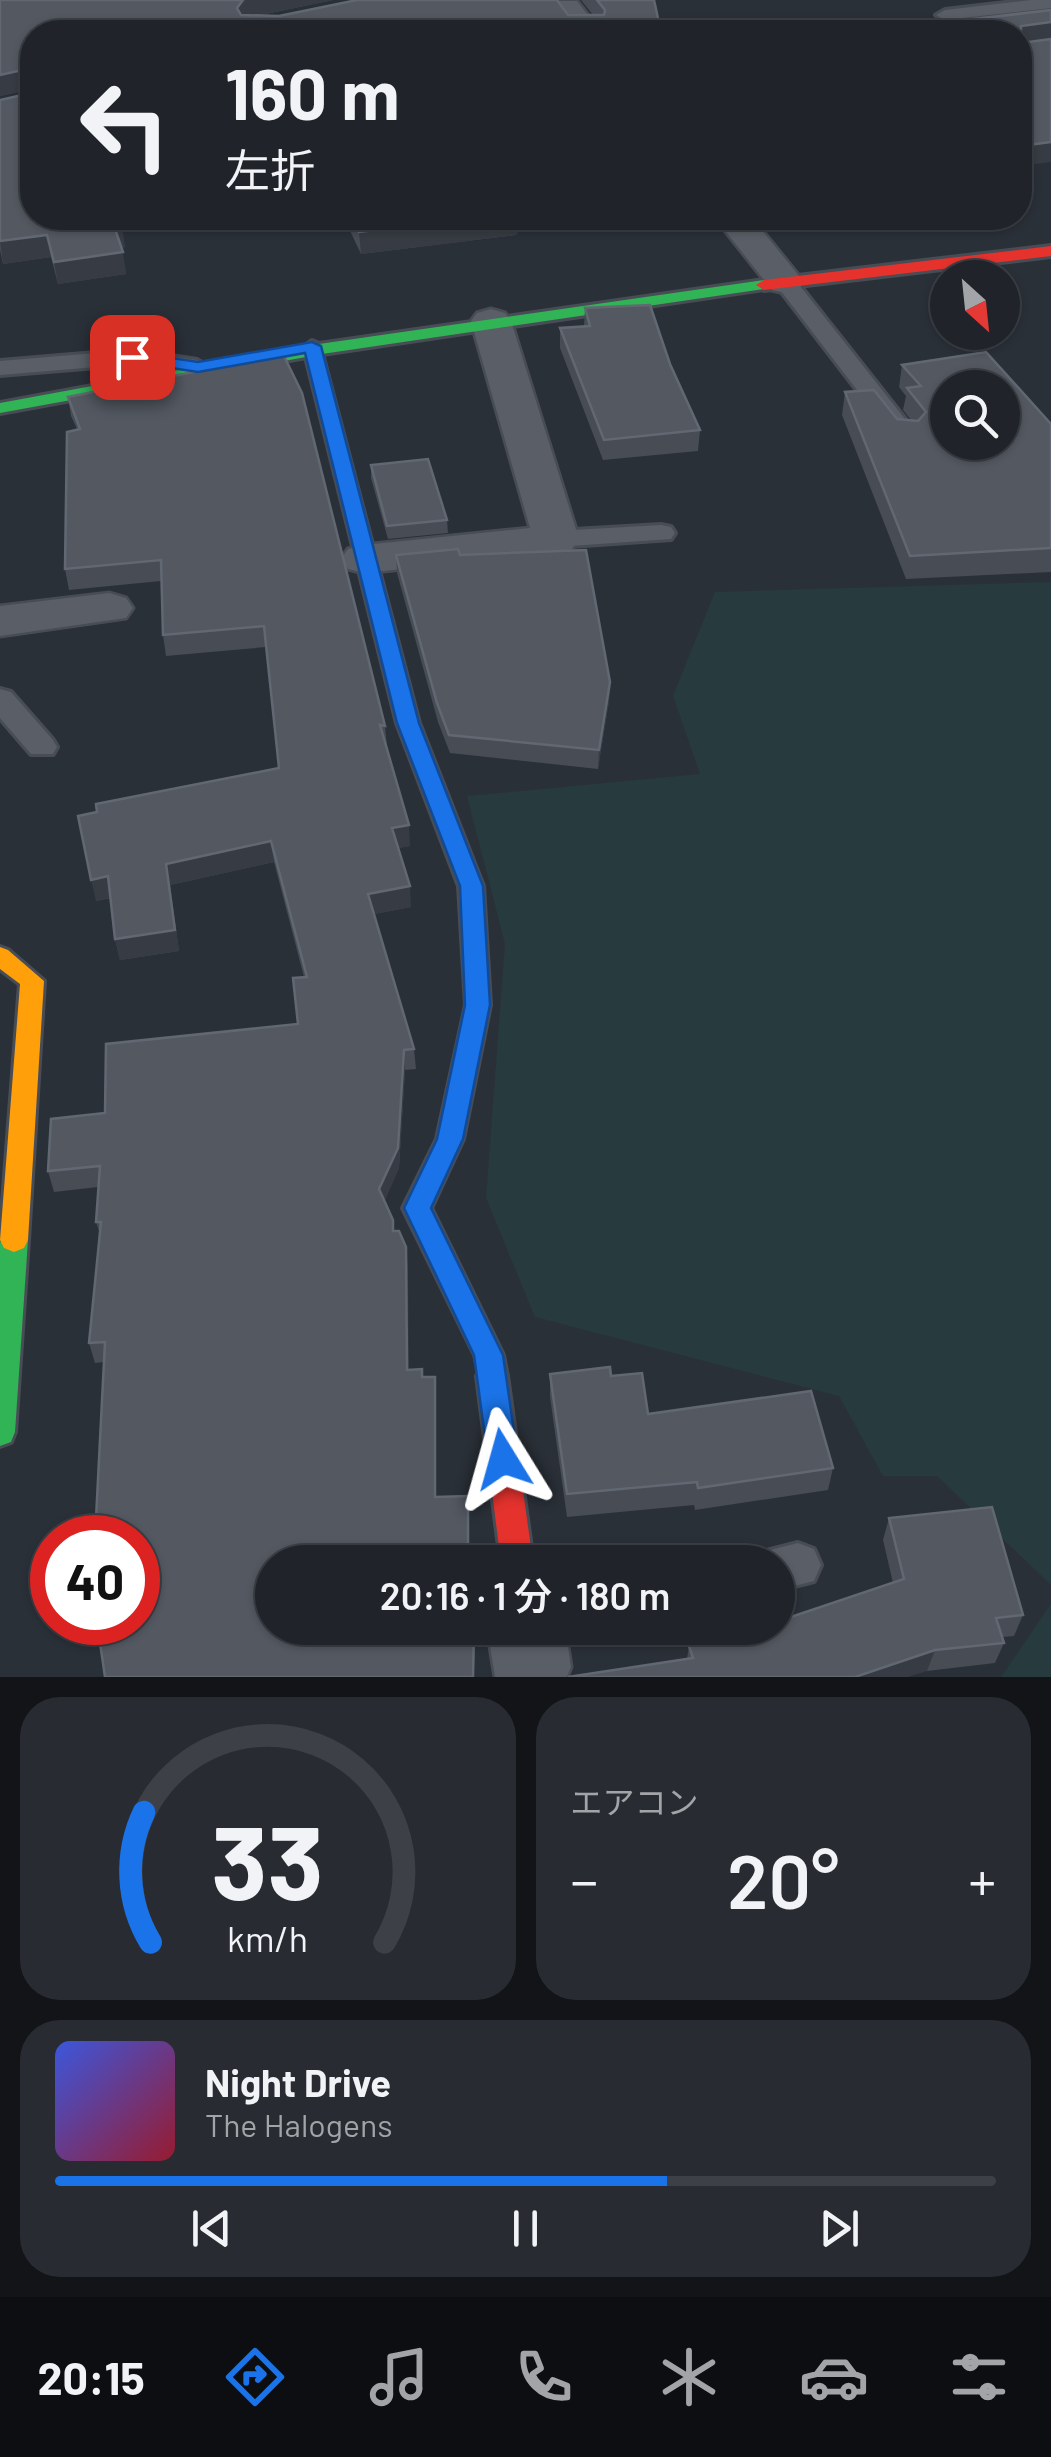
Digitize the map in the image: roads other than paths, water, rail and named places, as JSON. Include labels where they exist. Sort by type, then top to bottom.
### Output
[{"type":"street","points":[[566,6],[577,20]]},
{"type":"street","points":[[743,230],[785,282]]},
{"type":"street","points":[[0,408],[312,346],[785,282],[1051,251]]},
{"type":"street","points":[[364,560],[556,539],[491,322]]},
{"type":"street","points":[[312,346],[408,723],[472,886],[478,1005],[450,1139],[417,1208],[489,1355],[515,1545]]},
{"type":"street","points":[[0,621],[109,608]]},
{"type":"street","points":[[0,956],[32,982],[12,1096],[0,1432]]},
{"type":"lane","points":[[945,15],[1046,2]]},
{"type":"lane","points":[[785,282],[905,435]]},
{"type":"lane","points":[[0,368],[132,357],[198,367]]},
{"type":"lane","points":[[556,539],[661,533]]},
{"type":"lane","points":[[0,700],[42,747]]}]
